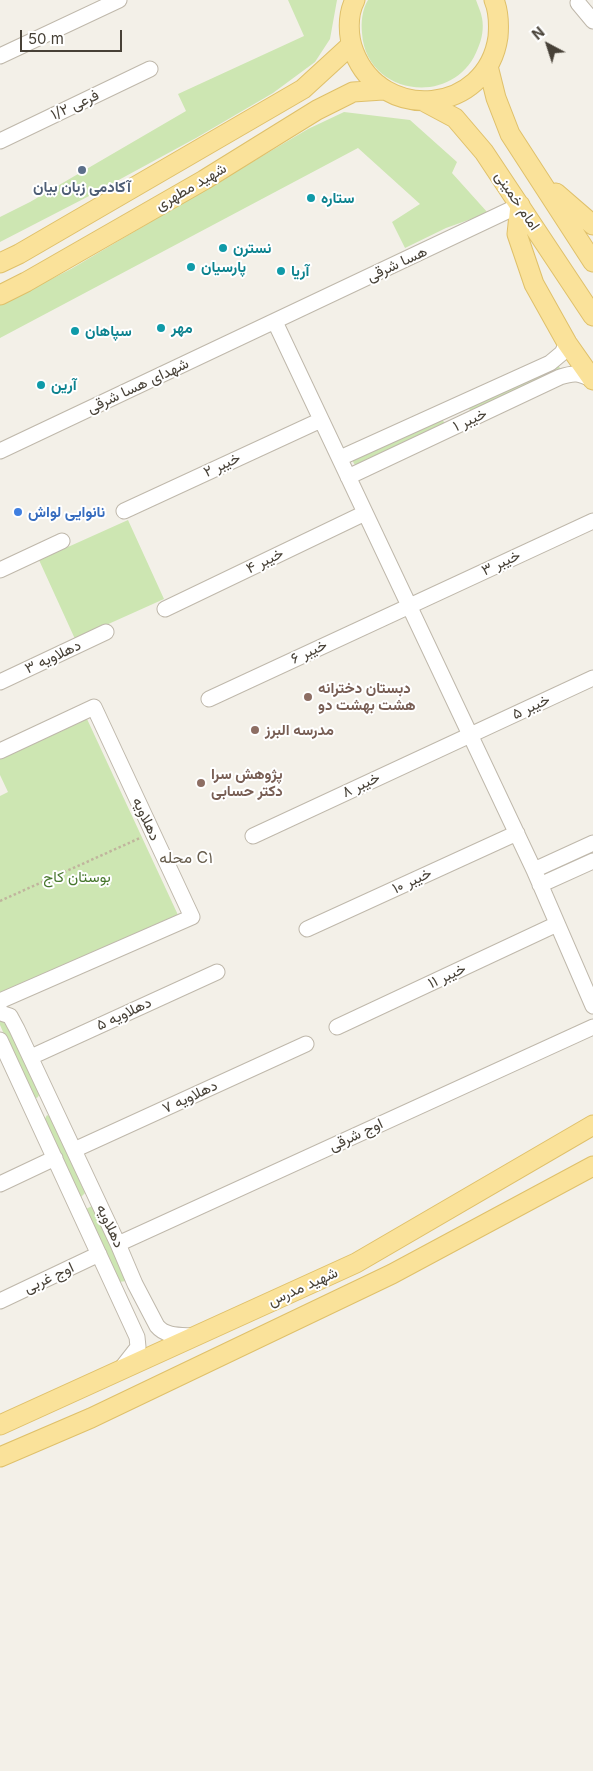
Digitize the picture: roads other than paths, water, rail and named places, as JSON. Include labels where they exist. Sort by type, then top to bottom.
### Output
[{"type":"main road","points":[[494,0],[499,27]]},
{"type":"main road","points":[[354,1],[349,24],[351,45],[358,63],[369,78],[384,90],[403,99],[425,102],[450,97],[472,85],[488,66],[496,47],[505,0]]},
{"type":"main road","name":"شهید مطهری","points":[[0,263],[182,161],[303,89],[351,45]]},
{"type":"main road","name":"امام خمینی","points":[[488,66],[496,98],[510,134],[593,262]]},
{"type":"main road","points":[[303,89],[312,94],[317,103],[317,110]]},
{"type":"main road","name":"شهید مطهری","points":[[0,295],[204,180],[317,110],[354,92],[384,90]]},
{"type":"main road","name":"امام خمینی","points":[[425,102],[455,118],[484,152],[593,316]]},
{"type":"main road","points":[[540,180],[593,225]]},
{"type":"main road","points":[[520,205],[517,234],[534,284],[563,349],[593,380]]},
{"type":"main road","name":"شهید مدرس","points":[[0,1425],[356,1263],[593,1125]]},
{"type":"main road","name":"شهید مدرس","points":[[0,1457],[91,1418],[392,1274],[593,1166]]},
{"type":"street","points":[[0,56],[119,0]]},
{"type":"street","points":[[578,3],[593,21]]},
{"type":"street","name":"فرعی ۱/۲","points":[[0,141],[150,70]]},
{"type":"street","name":"هسا شرقی","points":[[275,322],[520,205]]},
{"type":"street","points":[[275,322],[517,833],[557,924],[587,975],[593,1006]]},
{"type":"street","name":"شهدای هسا شرقی","points":[[0,451],[275,322]]},
{"type":"street","points":[[563,349],[569,368],[567,375]]},
{"type":"street","name":"خیبر ۱","points":[[340,458],[550,363],[563,349]]},
{"type":"street","points":[[567,375],[572,373],[581,374],[593,380]]},
{"type":"street","name":"خیبر ۱","points":[[348,476],[567,375]]},
{"type":"street","points":[[449,409],[457,426]]},
{"type":"street","name":"خیبر ۲","points":[[124,511],[321,420]]},
{"type":"street","name":"خیبر ۴","points":[[165,609],[364,512]]},
{"type":"street","name":"خیبر ۳","points":[[410,605],[593,521]]},
{"type":"street","points":[[0,570],[62,541]]},
{"type":"street","name":"خیبر ۶","points":[[209,699],[410,605]]},
{"type":"street","name":"دهلاویه ۳","points":[[0,682],[106,632]]},
{"type":"street","name":"خیبر ۵","points":[[470,735],[593,678]]},
{"type":"street","name":"دهلاویه","points":[[0,751],[94,707],[192,917],[0,1010]]},
{"type":"street","name":"خیبر ۸","points":[[252,836],[470,735]]},
{"type":"street","name":"خیبر ۱۰","points":[[307,929],[517,833]]},
{"type":"street","points":[[534,870],[593,843]]},
{"type":"street","points":[[540,885],[593,860]]},
{"type":"street","name":"خیبر ۱۱","points":[[337,1028],[557,924]]},
{"type":"street","name":"دهلاویه ۵","points":[[31,1057],[217,972]]},
{"type":"street","name":"دهلاویه","points":[[0,1010],[10,1016],[31,1057],[135,1284],[157,1326],[162,1332],[170,1335],[195,1336]]},
{"type":"street","name":"اوج شرقی","points":[[118,1244],[593,1027]]},
{"type":"street","name":"دهلاویه","points":[[0,1040],[6,1070],[32,1109],[137,1337],[138,1347],[119,1371]]},
{"type":"street","name":"دهلاویه ۷","points":[[74,1150],[306,1044]]},
{"type":"street","points":[[32,1109],[52,1102]]},
{"type":"street","points":[[0,1184],[55,1158]]},
{"type":"street","points":[[76,1204],[96,1197]]},
{"type":"street","name":"اوج غربی","points":[[0,1301],[99,1254]]},
{"type":"street","points":[[115,1290],[135,1284]]},
{"type":"place","name":"آکادمی زبان بیان","points":[[82,170]]},
{"type":"place","name":"ستاره","points":[[311,198]]},
{"type":"place","name":"نسترن","points":[[223,248]]},
{"type":"place","name":"پارسیان","points":[[191,267]]},
{"type":"place","name":"آریا","points":[[281,271]]},
{"type":"place","name":"مهر","points":[[161,328]]},
{"type":"place","name":"سپاهان","points":[[75,331]]},
{"type":"place","name":"آرین","points":[[41,385]]},
{"type":"place","name":"نانوایی لواش","points":[[18,512]]},
{"type":"place","name":"دبستان دخترانه هشت بهشت دو","points":[[308,697]]},
{"type":"place","name":"مدرسه البرز","points":[[255,730]]},
{"type":"place","name":"پژوهش سرا دکتر حسابی","points":[[201,783]]},
{"type":"district","name":"محله C۱","points":[[186,858]]},
{"type":"park label","name":"بوستان کاج","points":[[77,877]]}]
